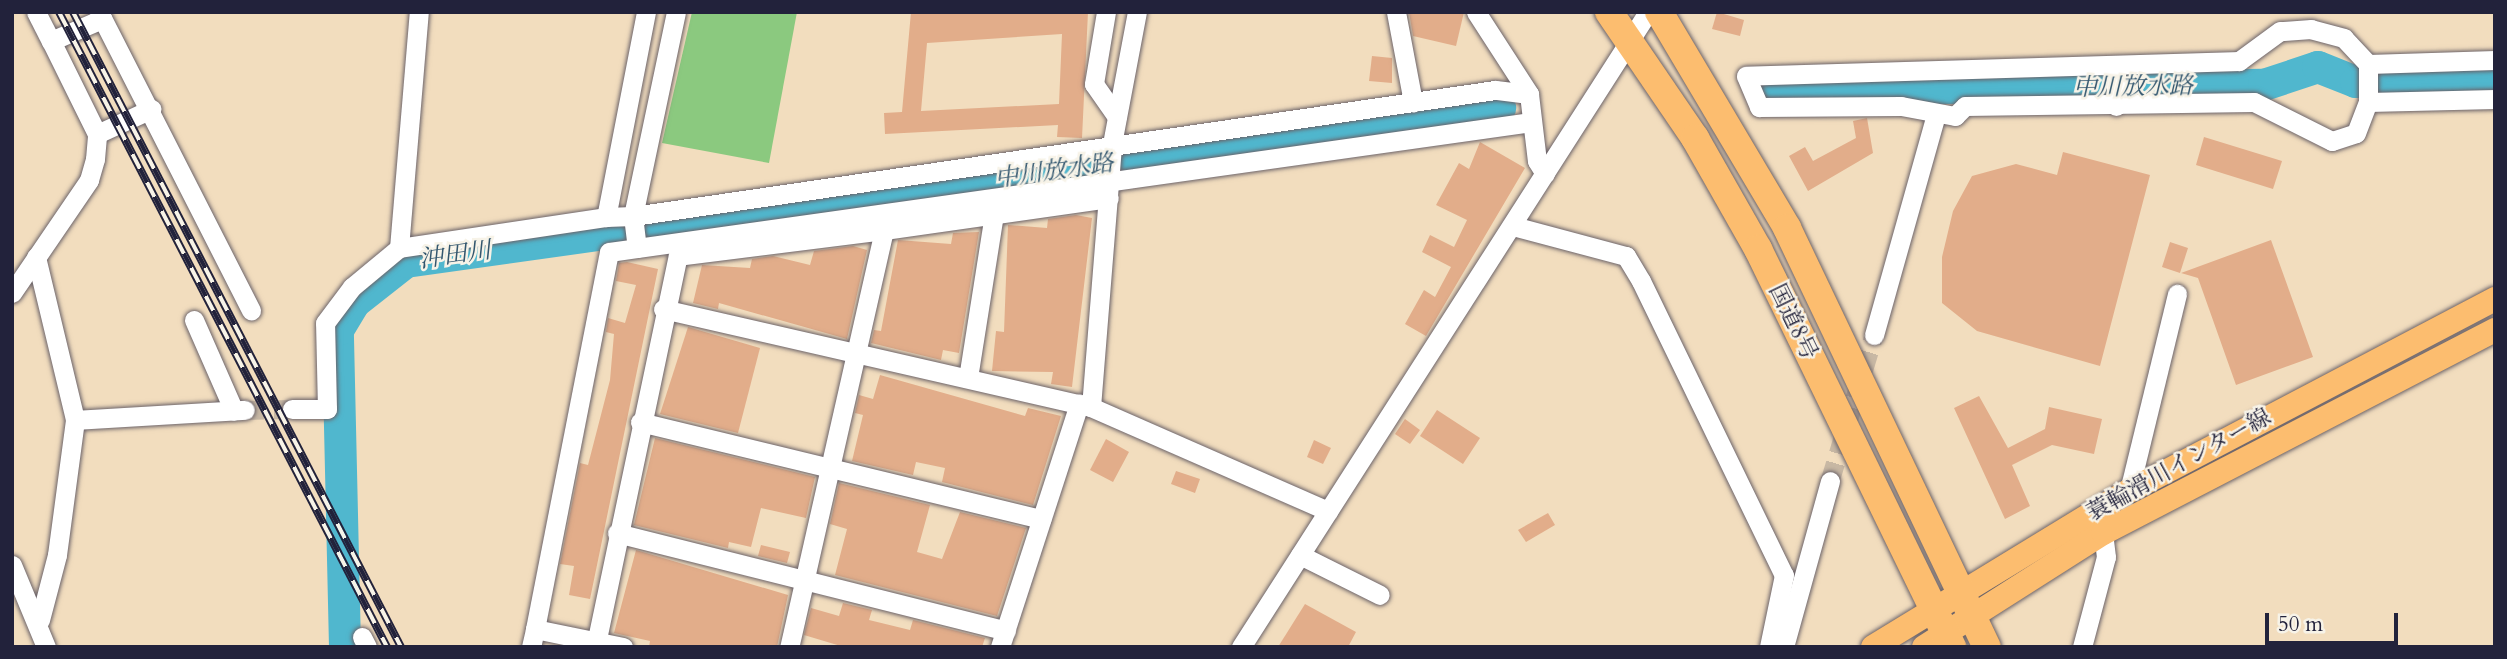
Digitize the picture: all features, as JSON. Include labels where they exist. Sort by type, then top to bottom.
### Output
[{"type":"highway","name":"国道8号","points":[[1609,12],[1695,138],[1758,249],[1932,608],[1940,642]]},
{"type":"highway","name":"国道8号","points":[[1659,12],[1787,228],[1963,589],[1987,647]]},
{"type":"main road","name":"蓑輪滑川インター線","points":[[1874,647],[1963,589],[2129,491],[2495,299]]},
{"type":"main road","name":"蓑輪滑川インター線","points":[[1940,642],[1974,616],[2103,533],[2495,330]]},
{"type":"street","points":[[12,293],[89,180],[97,134],[36,12]]},
{"type":"street","points":[[399,248],[419,12]]},
{"type":"street","points":[[606,217],[646,12]]},
{"type":"street","points":[[637,248],[634,216],[676,12]]},
{"type":"street","points":[[1106,12],[1094,84],[1117,117]]},
{"type":"street","points":[[617,533],[805,580],[1003,639],[1041,519],[1085,406],[1112,148],[1137,12]]},
{"type":"street","points":[[1396,12],[1413,102]]},
{"type":"street","points":[[1476,12],[1530,94],[1531,122],[1545,174]]},
{"type":"street","points":[[1241,647],[1648,12]]},
{"type":"street","points":[[51,41],[101,14],[251,310]]},
{"type":"street","points":[[2311,29],[2343,38],[2368,64],[2368,102],[2356,134],[2332,141],[2255,102],[1965,106],[1955,116],[1901,106],[1759,107],[1746,76],[1939,65],[2116,67],[2239,61],[2280,31],[2311,29]]},
{"type":"street","points":[[2368,64],[2495,60]]},
{"type":"street","points":[[2116,67],[2116,105]]},
{"type":"street","points":[[292,409],[327,409],[326,323],[352,287],[399,248],[1112,148],[1495,90],[1530,94]]},
{"type":"street","points":[[2368,102],[2495,99]]},
{"type":"street","points":[[97,134],[151,109]]},
{"type":"street","points":[[1874,335],[1936,114]]},
{"type":"street","points":[[624,647],[597,639],[533,638],[609,252],[1110,184],[1531,122]]},
{"type":"street","points":[[620,144],[647,152]]},
{"type":"street","points":[[597,639],[663,309],[678,256],[994,214],[1110,184]]},
{"type":"street","points":[[968,378],[994,214]]},
{"type":"street","points":[[1513,226],[1626,256],[1641,281],[1784,575],[1769,647]]},
{"type":"street","points":[[789,647],[859,352],[884,230]]},
{"type":"street","points":[[36,257],[75,420],[57,555],[40,620]]},
{"type":"street","points":[[2129,491],[2177,295]]},
{"type":"street","points":[[663,309],[1085,406],[1328,511]]},
{"type":"street","points":[[75,420],[240,410],[194,320]]},
{"type":"street","points":[[640,422],[832,465],[1041,519]]},
{"type":"street","points":[[1784,647],[1830,481]]},
{"type":"street","points":[[2082,647],[2106,557],[2103,533]]},
{"type":"street","points":[[1300,555],[1380,595]]},
{"type":"street","points":[[12,565],[40,620],[46,647]]},
{"type":"green space","points":[[692,12],[797,12],[769,163],[662,143]]},
{"type":"building","points":[[911,12],[1088,12],[1082,138],[1057,137],[1058,125],[885,134],[884,113],[902,112]],"holes":[[[1062,34],[1059,104],[921,111],[927,43]]]},
{"type":"building","points":[[1409,12],[1464,12],[1456,46],[1413,36]]},
{"type":"building","points":[[1717,12],[1744,20],[1740,36],[1712,29]]},
{"type":"building","points":[[1372,56],[1392,58],[1392,83],[1369,81]]},
{"type":"building","points":[[1867,118],[1873,153],[1808,191],[1789,156],[1805,147],[1813,161],[1856,138],[1853,121]]},
{"type":"building","points":[[2204,137],[2282,161],[2273,189],[2196,165]]},
{"type":"building","points":[[1480,142],[1525,168],[1426,336],[1405,324],[1424,290],[1435,297],[1451,267],[1422,252],[1430,235],[1454,247],[1467,220],[1436,205],[1459,163],[1469,169]]},
{"type":"building","points":[[2063,152],[2150,175],[2100,366],[1977,331],[1942,303],[1942,257],[1953,211],[1972,176],[2016,164],[2057,175]]},
{"type":"building","points":[[1076,215],[1092,218],[1072,387],[1051,384],[1053,372],[992,371],[996,331],[1004,332],[1008,225],[1047,228],[1048,219]]},
{"type":"building","points":[[979,232],[959,353],[943,350],[941,360],[871,343],[874,330],[881,331],[898,240],[951,244],[953,233]]},
{"type":"building","points":[[2271,240],[2313,357],[2236,385],[2198,278],[2181,273]]},
{"type":"building","points":[[2170,242],[2188,248],[2180,273],[2162,267]]},
{"type":"building","points":[[853,246],[867,250],[847,339],[719,303],[718,309],[693,303],[702,265],[750,268],[752,259],[773,256],[810,265],[814,251]]},
{"type":"building","points":[[627,262],[658,269],[590,599],[569,595],[574,566],[560,564],[580,463],[588,465],[610,380],[614,334],[606,332],[608,318],[625,323],[636,285],[616,281],[619,263]]},
{"type":"building","points":[[688,327],[760,348],[738,433],[660,414]]},
{"type":"building","points":[[880,375],[1025,416],[1028,408],[1061,416],[1033,505],[942,482],[945,468],[916,462],[913,475],[852,461],[863,415],[855,413],[859,395],[873,399]]},
{"type":"building","points":[[1979,396],[2008,448],[2045,429],[2049,407],[2102,419],[2094,454],[2052,445],[2012,465],[2030,506],[2005,519],[1954,408]]},
{"type":"building","points":[[1437,410],[1480,438],[1463,464],[1420,436]]},
{"type":"building","points":[[1405,419],[1420,430],[1410,444],[1395,434]]},
{"type":"building","points":[[655,438],[815,477],[806,518],[761,508],[751,547],[729,542],[728,548],[634,525]]},
{"type":"building","points":[[1106,439],[1129,452],[1113,482],[1090,470]]},
{"type":"building","points":[[1314,440],[1331,448],[1323,464],[1307,457]]},
{"type":"building","points":[[1176,471],[1200,479],[1195,493],[1171,484]]},
{"type":"building","points":[[839,483],[930,505],[917,552],[942,559],[960,512],[1026,528],[997,616],[835,575],[847,529],[830,524]]},
{"type":"building","points":[[1548,513],[1555,525],[1526,542],[1518,530]]},
{"type":"building","points":[[761,545],[790,552],[787,563],[758,556]]},
{"type":"building","points":[[636,550],[788,595],[777,647],[649,647],[650,641],[614,633]]},
{"type":"building","points":[[843,603],[872,610],[869,620],[910,630],[913,620],[985,638],[982,647],[844,647],[804,635],[811,608],[839,616]]},
{"type":"building","points":[[1305,604],[1356,632],[1348,647],[1278,647]]},
{"type":"waterway","name":"中川放水路","points":[[1765,90],[2264,85],[2318,67],[2356,82],[2495,80]]},
{"type":"waterway","name":"中川放水路","points":[[345,647],[338,330],[354,303],[406,262],[1500,108]]},
{"type":"tunnel","points":[[1830,481],[1874,335]]},
{"type":"tunnel","points":[[245,410],[292,409]]},
{"type":"railway","points":[[59,12],[387,647]]},
{"type":"railway","points":[[73,12],[401,647]]},
{"type":"water label","name":"沖田川","points":[[455,255]]}]
